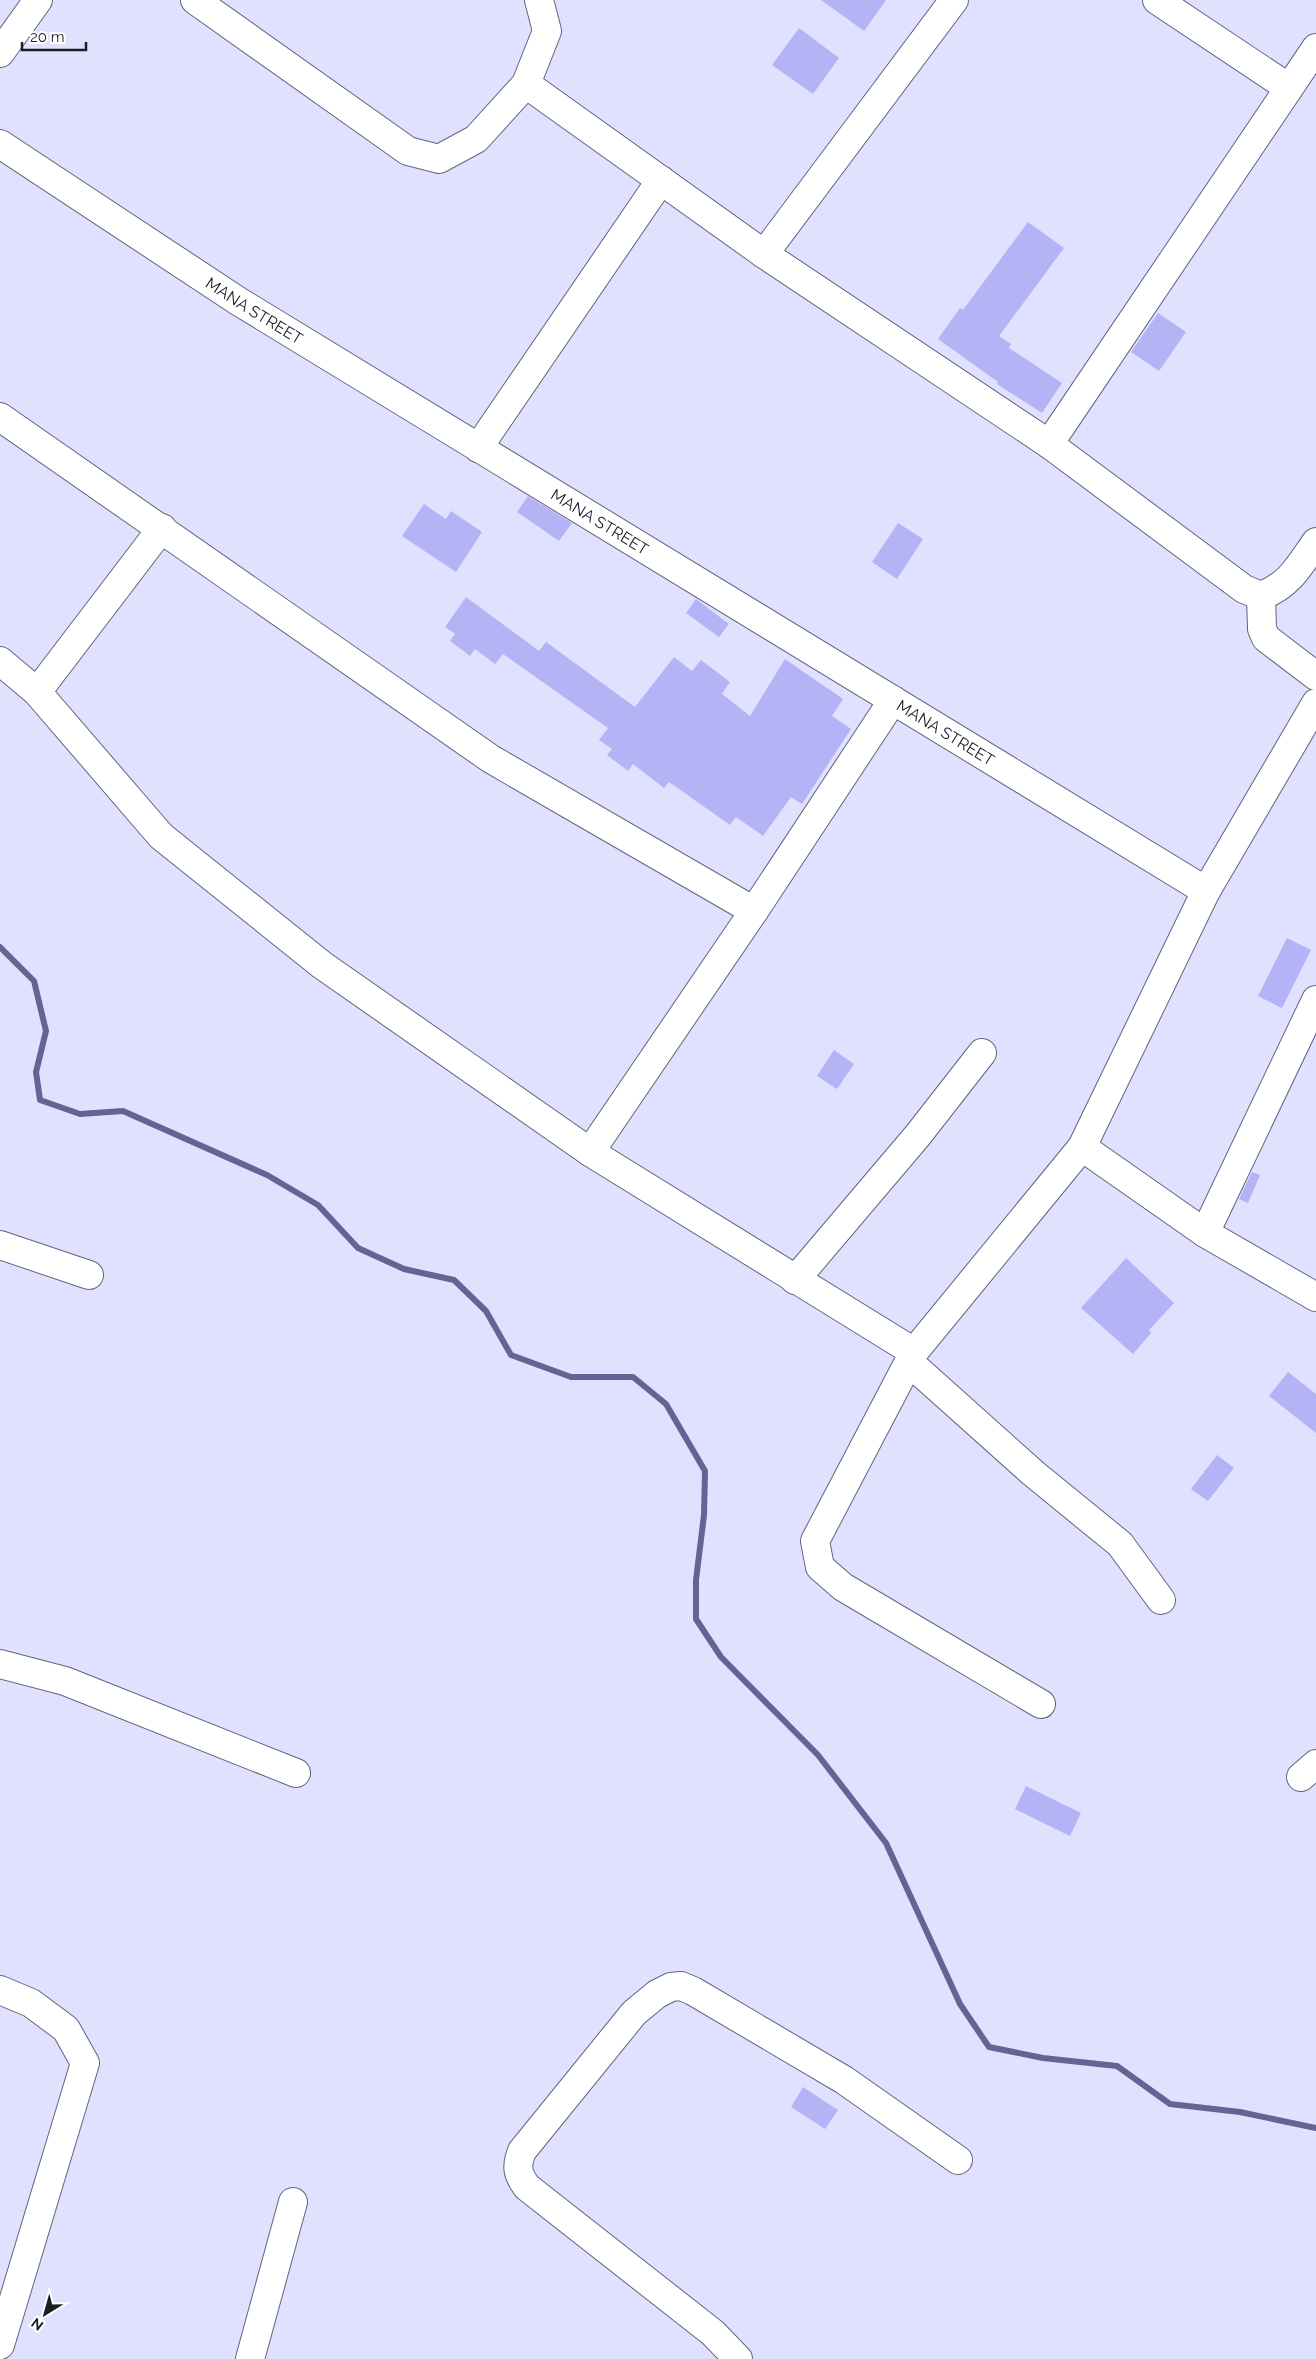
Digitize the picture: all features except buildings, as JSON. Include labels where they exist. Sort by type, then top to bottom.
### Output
[{"type":"street","points":[[0,53],[38,0]]},
{"type":"street","points":[[195,0],[408,151],[439,159],[476,139],[526,84],[547,31],[539,0]]},
{"type":"street","points":[[764,254],[954,0]]},
{"type":"street","points":[[1157,0],[1289,88]]},
{"type":"street","points":[[1049,444],[1316,48]]},
{"type":"street","points":[[526,84],[764,254],[1049,444],[1244,590],[1261,596],[1275,591],[1290,579],[1316,542]]},
{"type":"street","name":"MANA STREET","points":[[0,144],[238,301],[1206,891]]},
{"type":"street","points":[[478,448],[661,180]]},
{"type":"street","points":[[0,418],[162,528],[227,577],[491,759],[754,911]]},
{"type":"street","points":[[37,692],[162,528]]},
{"type":"street","points":[[1261,596],[1262,629],[1266,638],[1316,676]]},
{"type":"street","points":[[0,661],[37,692],[161,836],[322,965],[590,1152],[683,1208],[911,1357],[1033,1473],[1120,1544],[1161,1600]]},
{"type":"street","points":[[590,1152],[754,911],[893,700]]},
{"type":"street","points":[[1041,1704],[843,1587],[820,1566],[815,1541],[911,1357],[1082,1147],[1206,891],[1316,703]]},
{"type":"street","points":[[1205,1234],[1316,1000]]},
{"type":"street","points":[[795,1280],[918,1135],[982,1053]]},
{"type":"street","points":[[1082,1147],[1205,1234],[1316,1297]]},
{"type":"street","points":[[0,1245],[89,1275]]},
{"type":"street","points":[[0,1664],[65,1681],[296,1773]]},
{"type":"street","points":[[738,2359],[713,2332],[527,2187],[518,2175],[517,2163],[522,2151],[634,2013],[657,1994],[671,1987],[681,1986],[844,2080],[958,2160]]},
{"type":"street","points":[[0,1990],[31,2003],[66,2029],[85,2063],[0,2345]]},
{"type":"street","points":[[250,2359],[293,2202]]},
{"type":"waterway","points":[[0,947],[34,981],[46,1031],[36,1072],[40,1100],[80,1114],[123,1111],[267,1175],[318,1205],[358,1248],[404,1269],[454,1280],[486,1311],[511,1355],[571,1377],[633,1377],[666,1404],[705,1471],[704,1515],[696,1580],[696,1619],[721,1657],[818,1755],[886,1843],[960,2004],[989,2047],[1043,2058],[1117,2066],[1170,2104],[1240,2112],[1316,2128]]}]
